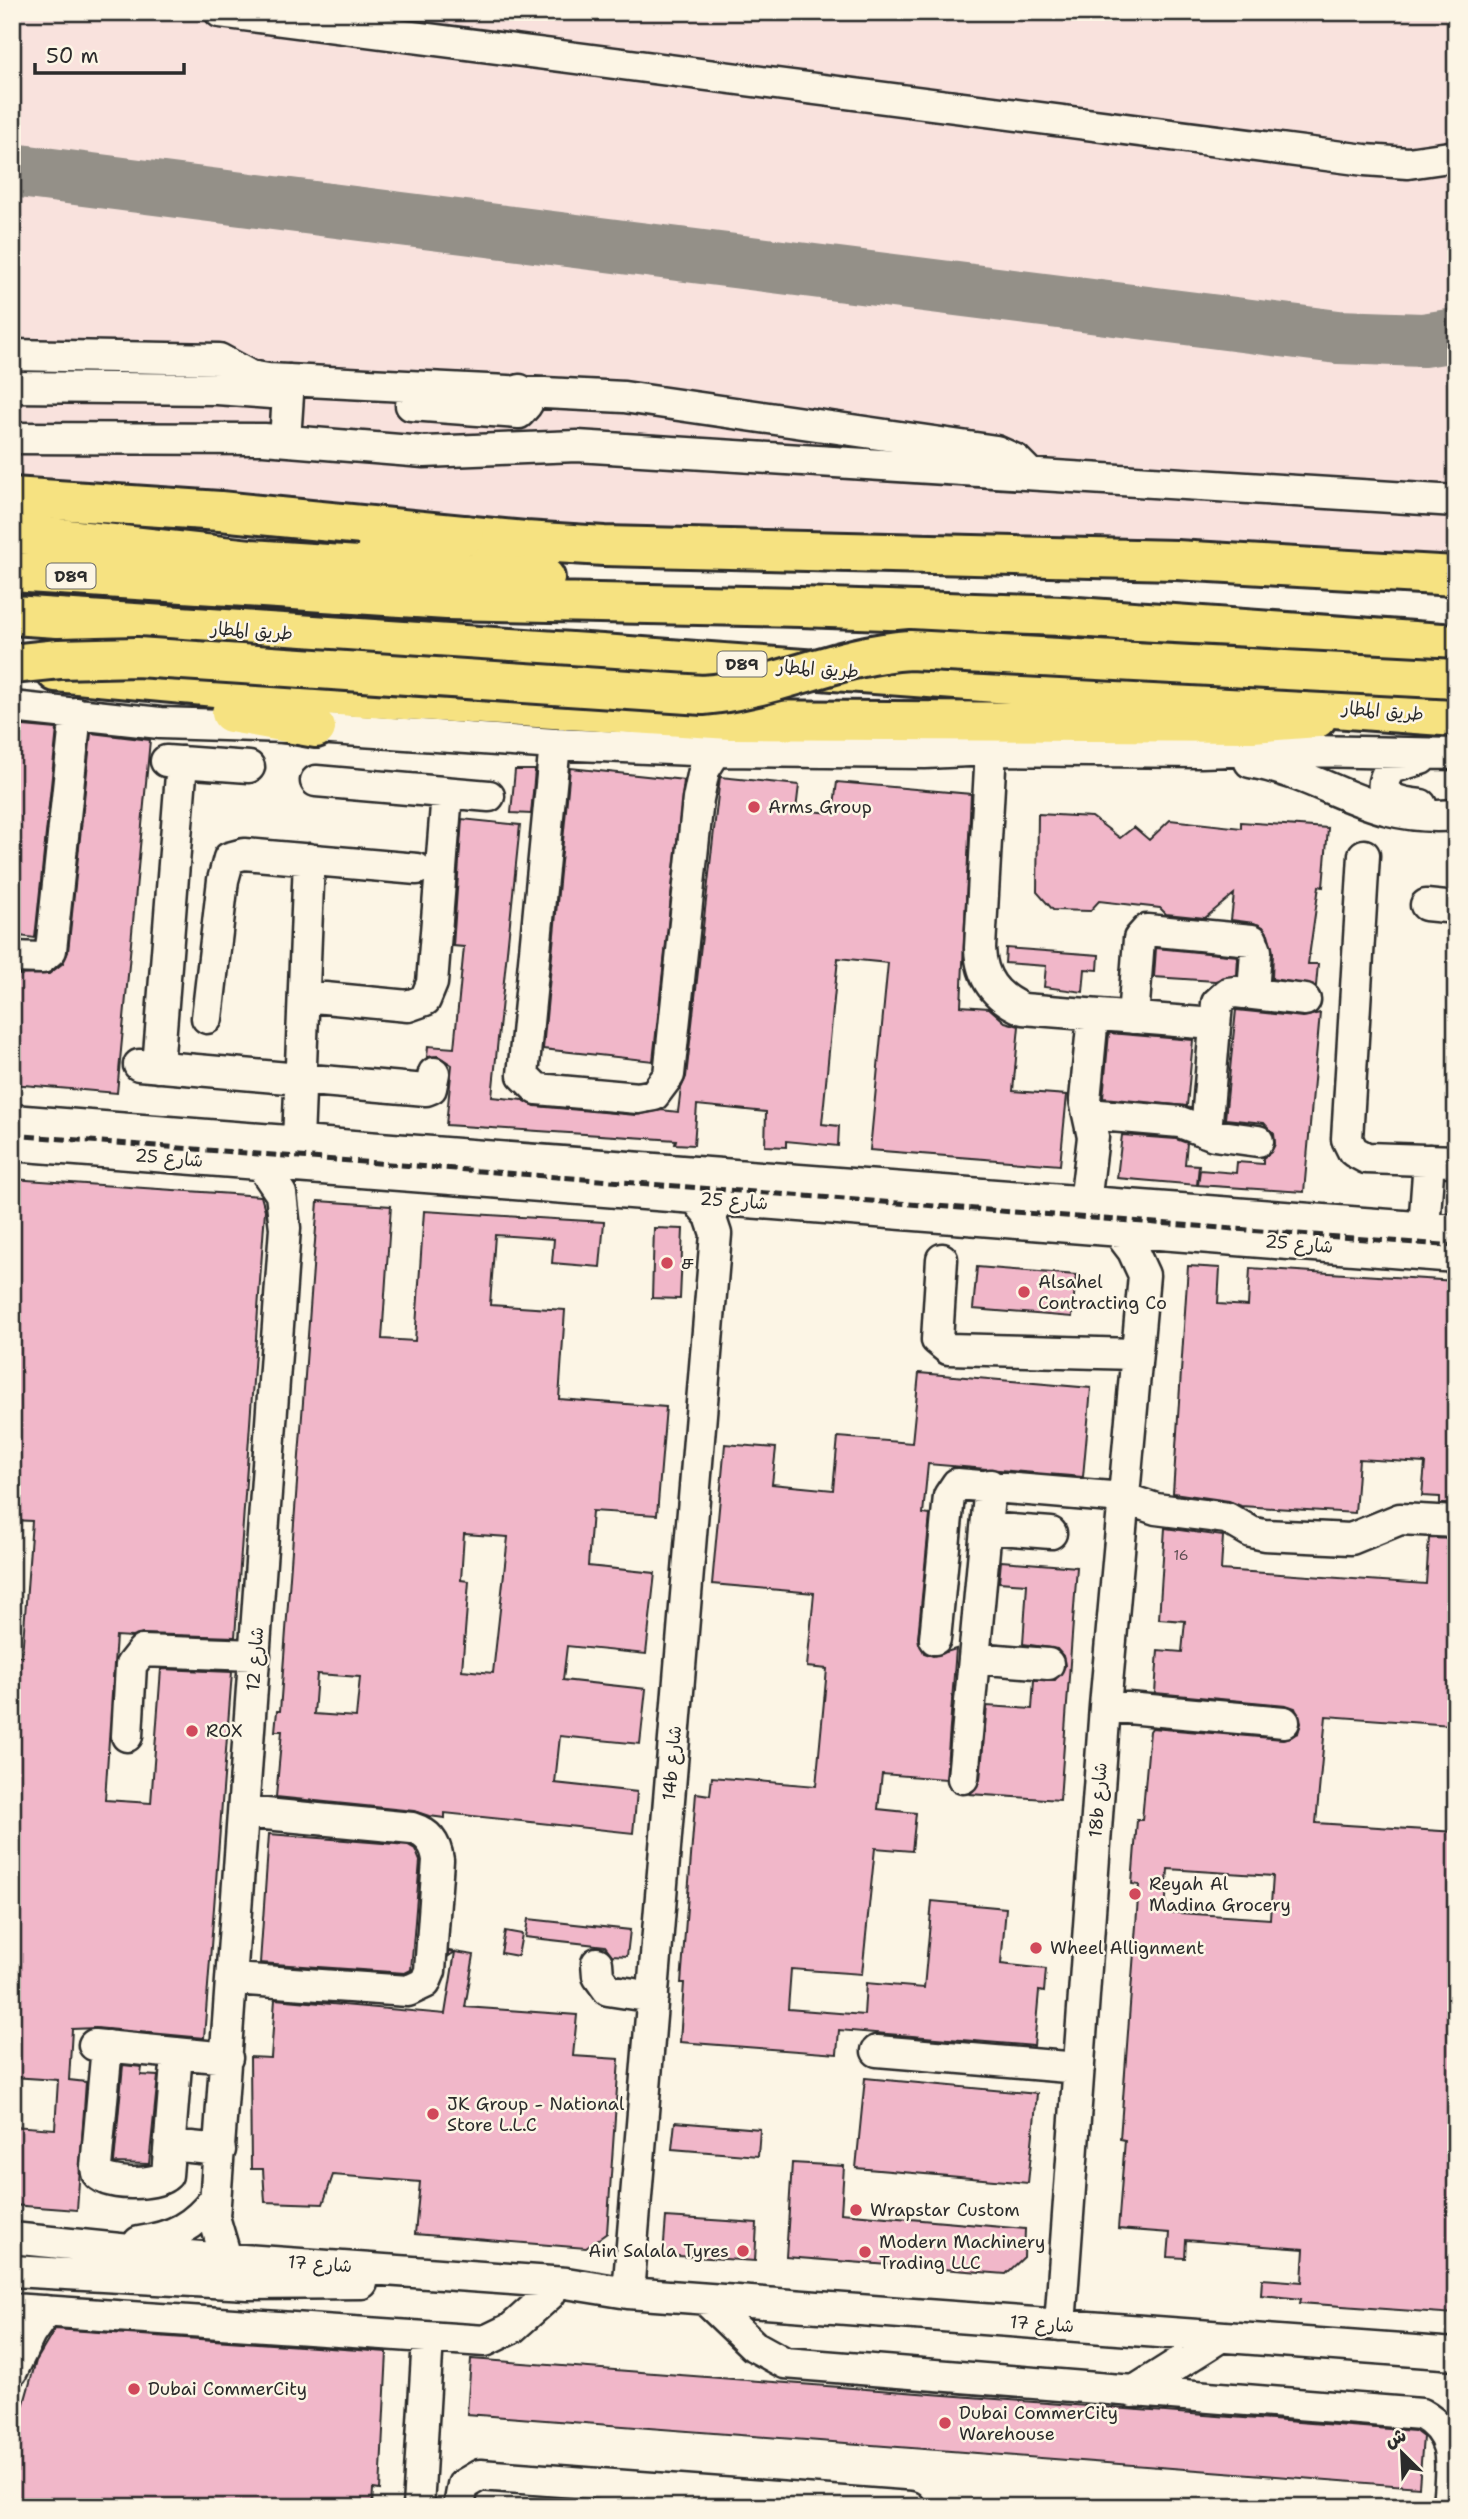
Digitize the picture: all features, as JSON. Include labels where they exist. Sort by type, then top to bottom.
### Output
[{"type":"main road","points":[[12,497],[220,511],[604,546],[1203,561],[1456,576]]},
{"type":"main road","points":[[12,533],[250,559],[697,587],[800,607]]},
{"type":"main road","points":[[69,539],[165,538],[385,547],[438,542],[465,535]]},
{"type":"main road","name":"D89","points":[[12,572],[447,600],[800,607],[1063,616],[1456,644]]},
{"type":"main road","name":"طريق المطار","points":[[20,616],[616,655],[1456,717]]},
{"type":"main road","points":[[1364,636],[1410,620],[1456,618]]},
{"type":"main road","points":[[12,666],[59,659],[137,657],[703,695],[776,683],[852,657],[910,650],[1456,679]]},
{"type":"main road","points":[[12,666],[258,691],[731,720],[1252,723],[1310,719],[1365,709]]},
{"type":"main road","points":[[57,672],[79,685],[112,695],[316,727]]},
{"type":"street","points":[[220,12],[1365,160],[1408,163],[1456,156]]},
{"type":"street","points":[[12,355],[219,359],[233,364],[250,376],[278,386]]},
{"type":"street","points":[[275,440],[278,386]]},
{"type":"street","points":[[12,387],[217,389],[278,386],[513,413],[524,409],[527,404],[520,390],[637,398],[996,451],[1016,460],[1031,475]]},
{"type":"street","points":[[13,437],[275,440],[424,452],[577,446],[1456,501]]},
{"type":"street","points":[[12,707],[160,723],[316,727],[555,744],[716,751],[925,753],[991,750],[1258,750],[1445,754]]},
{"type":"street","points":[[12,957],[42,958],[51,950],[76,713]]},
{"type":"street","points":[[555,744],[523,1075],[537,1089],[638,1098],[654,1095],[669,1075],[699,792],[705,770],[716,751]]},
{"type":"street","points":[[991,750],[980,948],[984,974],[1000,996],[1023,1009],[1214,1024]]},
{"type":"street","points":[[1201,752],[1293,773],[1373,808],[1403,815],[1456,815]]},
{"type":"street","points":[[1445,754],[1391,768],[1384,783],[1385,791],[1398,803],[1456,808]]},
{"type":"street","points":[[249,767],[174,762],[148,1066],[426,1090],[430,1088],[434,1073]]},
{"type":"street","points":[[316,781],[489,796]]},
{"type":"street","points":[[304,996],[408,1006],[425,1000],[432,983],[447,793]]},
{"type":"street","points":[[207,1018],[221,894],[229,858],[244,854],[417,869]]},
{"type":"street","points":[[1364,855],[1347,1139],[1353,1151],[1366,1158],[1443,1161],[1423,1228]]},
{"type":"street","points":[[298,1142],[309,859]]},
{"type":"street","points":[[1426,905],[1456,908]]},
{"type":"street","points":[[1133,1018],[1139,939],[1147,930],[1252,940],[1256,951],[1253,993]]},
{"type":"street","points":[[1206,1132],[1214,1010],[1222,997],[1236,992],[1305,1000]]},
{"type":"street","points":[[1085,1203],[1093,1137],[1085,1100],[1093,1016]]},
{"type":"street","points":[[1088,1114],[1180,1122],[1206,1132],[1258,1141]]},
{"type":"street","name":"شارع 25","points":[[12,1120],[1456,1230]]},
{"type":"street","name":"شارع 25","points":[[12,1145],[1456,1257]]},
{"type":"street","name":"شارع 12","points":[[248,2284],[226,2258],[218,2238],[215,2199],[233,1979],[285,1228],[281,1194],[262,1166]]},
{"type":"street","points":[[695,1198],[709,1216],[716,1234]]},
{"type":"street","points":[[716,1234],[726,1220],[748,1202]]},
{"type":"street","points":[[1117,1230],[1133,1251],[1144,1275],[1166,1252],[1192,1236]]},
{"type":"street","name":"14b شارع","points":[[628,2293],[716,1234]]},
{"type":"street","points":[[942,1259],[937,1340],[941,1346],[948,1349],[1135,1354]]},
{"type":"street","name":"18b شارع","points":[[1060,2325],[1105,1706],[1144,1275]]},
{"type":"street","points":[[935,1639],[951,1489],[964,1482],[1123,1498],[1156,1509],[1227,1518],[1251,1532],[1264,1535],[1350,1539],[1400,1519],[1456,1522]]},
{"type":"street","points":[[963,1778],[990,1485]]},
{"type":"street","points":[[986,1528],[1051,1533]]},
{"type":"street","points":[[127,1736],[131,1665],[142,1651],[255,1655]]},
{"type":"street","points":[[974,1658],[1048,1664]]},
{"type":"street","points":[[1105,1706],[1284,1722]]},
{"type":"street","points":[[233,1979],[408,1991],[425,1983],[430,1971],[438,1860],[434,1846],[425,1834],[412,1828],[244,1812]]},
{"type":"street","points":[[597,1963],[598,1976],[608,1990],[653,1997]]},
{"type":"street","points":[[177,2053],[167,2175],[157,2182],[107,2180],[97,2173],[100,2046],[177,2053],[227,2058]]},
{"type":"street","points":[[877,2051],[1079,2068]]},
{"type":"street","points":[[171,2145],[220,2150]]},
{"type":"street","points":[[113,2247],[177,2234],[191,2225],[215,2199]]},
{"type":"street","name":"شارع 17","points":[[12,2238],[226,2258],[566,2283],[628,2293],[1456,2354]]},
{"type":"street","name":"شارع 17","points":[[12,2271],[248,2284],[397,2283],[550,2294],[628,2293]]},
{"type":"street","points":[[12,2309],[485,2341],[499,2337],[550,2294]]},
{"type":"street","points":[[705,2299],[754,2346],[785,2363],[1421,2414],[1444,2432],[1449,2445],[1448,2507]]},
{"type":"street","points":[[12,2371],[30,2334],[46,2311]]},
{"type":"street","points":[[1133,2392],[1220,2337]]},
{"type":"street","points":[[418,2507],[428,2338]]},
{"type":"street","points":[[459,2507],[463,2485],[480,2474],[911,2507]]},
{"type":"shaded area","points":[[12,12],[1456,12],[1456,571],[900,548],[12,491]]},
{"type":"building","points":[[12,725],[57,729],[35,938],[12,935]]},
{"type":"building","points":[[91,733],[150,740],[117,1093],[12,1084],[12,975],[49,974],[63,963],[68,952]]},
{"type":"building","points":[[570,768],[684,780],[653,1061],[543,1049]]},
{"type":"building","points":[[515,770],[535,770],[531,814],[511,813]]},
{"type":"building","points":[[720,777],[799,785],[796,810],[833,813],[837,782],[971,794],[961,1006],[989,1008],[1005,1022],[1019,1026],[1013,1091],[1067,1095],[1060,1165],[870,1150],[888,963],[838,958],[822,1124],[839,1126],[838,1146],[786,1141],[786,1147],[765,1146],[766,1112],[697,1105],[694,1145],[675,1144],[676,1140],[446,1125],[452,1065],[438,1056],[427,1057],[428,1046],[454,1048],[464,947],[453,946],[462,819],[520,825],[492,1097],[523,1100],[535,1106],[636,1115],[661,1110],[678,1112],[681,1088],[686,1077]]},
{"type":"building","points":[[1038,814],[1092,817],[1120,838],[1134,827],[1149,840],[1170,820],[1241,828],[1241,822],[1328,828],[1323,887],[1319,886],[1308,964],[1318,964],[1316,986],[1272,979],[1273,952],[1268,934],[1263,927],[1254,923],[1231,920],[1234,894],[1205,918],[1166,914],[1160,908],[1099,901],[1090,911],[1053,910],[1037,892]]},
{"type":"building","points":[[1006,948],[1099,955],[1098,970],[1085,969],[1083,992],[1044,987],[1046,966],[1005,963]]},
{"type":"building","points":[[1156,948],[1238,956],[1237,975],[1215,981],[1154,977]]},
{"type":"building","points":[[1236,1010],[1303,1017],[1320,1013],[1304,1192],[1198,1185],[1200,1170],[1236,1173],[1237,1162],[1263,1164],[1263,1158],[1271,1152],[1275,1144],[1274,1134],[1264,1123],[1225,1119]]},
{"type":"building","points":[[1109,1033],[1193,1040],[1187,1106],[1103,1098]]},
{"type":"building","points":[[1122,1135],[1176,1139],[1187,1143],[1185,1164],[1199,1165],[1197,1185],[1117,1178]]},
{"type":"building","points":[[12,1179],[261,1196],[265,1210],[235,1637],[143,1634],[132,1637],[116,1636],[105,1800],[151,1803],[161,1669],[232,1672],[204,2038],[96,2028],[72,2029],[69,2080],[86,2082],[77,2210],[12,2205],[12,2126],[55,2129],[58,2080],[12,2077],[12,1656],[22,1656],[32,1521],[12,1520]]},
{"type":"building","points":[[318,1201],[391,1206],[382,1339],[415,1341],[424,1211],[604,1222],[600,1267],[552,1263],[554,1239],[495,1235],[490,1305],[565,1310],[559,1399],[666,1407],[657,1515],[592,1511],[588,1566],[655,1573],[646,1654],[567,1646],[563,1680],[646,1689],[640,1744],[560,1736],[555,1783],[637,1792],[633,1833],[445,1813],[445,1818],[414,1811],[276,1797],[282,1731],[275,1731],[277,1711],[280,1711]],"holes":[[[464,1534],[508,1537],[493,1673],[462,1670],[469,1581],[461,1580]],[[317,1674],[360,1677],[356,1717],[314,1714]]]},
{"type":"building","name":"ச","points":[[654,1228],[683,1229],[680,1299],[652,1298]]},
{"type":"building","points":[[1188,1266],[1220,1268],[1218,1304],[1248,1306],[1250,1268],[1456,1281],[1456,1504],[1440,1504],[1440,1497],[1422,1496],[1425,1463],[1359,1459],[1355,1513],[1241,1506],[1229,1501],[1173,1493]]},
{"type":"building","name":"Alsahel Contracting Co","points":[[977,1267],[1076,1275],[1072,1317],[973,1309]]},
{"type":"building","points":[[919,1373],[1091,1388],[1083,1477],[928,1464],[923,1514],[930,1515],[918,1638],[924,1653],[933,1656],[956,1649],[946,1779],[882,1774],[878,1809],[916,1813],[912,1851],[875,1848],[862,1974],[791,1969],[788,2009],[864,2015],[866,1983],[924,1988],[932,1901],[1006,1908],[1001,1964],[1046,1969],[1044,1992],[1039,1991],[1034,2046],[839,2030],[837,2054],[680,2042],[684,1983],[681,1983],[696,1793],[710,1795],[712,1777],[816,1786],[827,1669],[807,1667],[814,1593],[712,1584],[725,1444],[776,1448],[772,1484],[833,1490],[838,1437],[912,1443]]},
{"type":"building","points":[[1165,1528],[1223,1536],[1221,1570],[1426,1584],[1429,1538],[1456,1539],[1456,1663],[1451,1725],[1326,1716],[1316,1823],[1456,1832],[1456,2314],[1300,2303],[1301,2299],[1261,2295],[1262,2279],[1302,2282],[1304,2249],[1186,2240],[1185,2258],[1168,2257],[1170,2233],[1118,2229],[1125,2140],[1120,2139],[1139,1885],[1132,1884],[1137,1820],[1142,1820],[1150,1731],[1152,1728],[1283,1739],[1298,1733],[1301,1723],[1295,1708],[1286,1705],[1155,1693],[1158,1650],[1182,1652],[1185,1621],[1159,1619]],"holes":[[[1168,1869],[1273,1876],[1270,1919],[1165,1912]]]},
{"type":"building","points":[[1001,1561],[1077,1567],[1060,1800],[970,1794],[980,1780],[987,1706],[1032,1709],[1034,1680],[1055,1680],[1065,1666],[1063,1656],[1057,1649],[1023,1644],[1027,1584],[999,1582]]},
{"type":"building","points":[[269,1834],[408,1845],[415,1849],[420,1861],[411,1970],[405,1973],[260,1963]]},
{"type":"building","points":[[528,1919],[630,1930],[627,1956],[612,1955],[605,1946],[525,1937]]},
{"type":"building","points":[[505,1931],[522,1934],[518,1956],[501,1953]]},
{"type":"building","name":"JK Group - National Store L.L.C","points":[[449,1951],[474,1955],[465,2007],[577,2015],[573,2056],[619,2059],[607,2233],[586,2248],[415,2234],[420,2182],[333,2175],[323,2204],[265,2202],[263,2169],[251,2169],[250,2057],[271,2058],[275,1999],[445,2014],[455,1952],[449,1956]]},
{"type":"building","points":[[123,2065],[142,2067],[141,2075],[158,2076],[149,2164],[114,2163]]},
{"type":"building","points":[[865,2078],[1037,2094],[1028,2183],[856,2168]]},
{"type":"building","points":[[675,2122],[760,2129],[758,2156],[672,2149]]},
{"type":"building","points":[[792,2163],[844,2166],[841,2213],[1025,2229],[1024,2257],[1006,2274],[786,2257]]},
{"type":"building","points":[[666,2217],[757,2223],[755,2261],[663,2255]]},
{"type":"building","name":"Dubai CommerCity","points":[[55,2329],[387,2352],[380,2490],[373,2489],[372,2507],[12,2507],[12,2446],[36,2361]]},
{"type":"building","name":"Dubai CommerCity Warehouse","points":[[471,2359],[1415,2431],[1423,2437],[1419,2487],[467,2414]]},
{"type":"taxiway","points":[[12,170],[1338,337],[1423,340],[1456,335]]},
{"type":"railway","points":[[12,1135],[1456,1246]]},
{"type":"place","name":"Arms Group","points":[[754,807]]},
{"type":"place","name":"ச","points":[[667,1263]]},
{"type":"place","name":"Alsahel Contracting Co","points":[[1024,1292]]},
{"type":"place","name":"ROX","points":[[192,1731]]},
{"type":"place","name":"Reyah Al Madina Grocery","points":[[1135,1894]]},
{"type":"place","name":"Wheel Allignment","points":[[1036,1948]]},
{"type":"place","name":"JK Group - National Store L.L.C","points":[[433,2114]]},
{"type":"place","name":"Wrapstar Custom","points":[[856,2210]]},
{"type":"place","name":"Ain Salala Tyres","points":[[743,2251]]},
{"type":"place","name":"Modern Machinery Trading LLC","points":[[865,2252]]},
{"type":"place","name":"Dubai CommerCity","points":[[134,2389]]},
{"type":"place","name":"Dubai CommerCity Warehouse","points":[[945,2423]]}]
